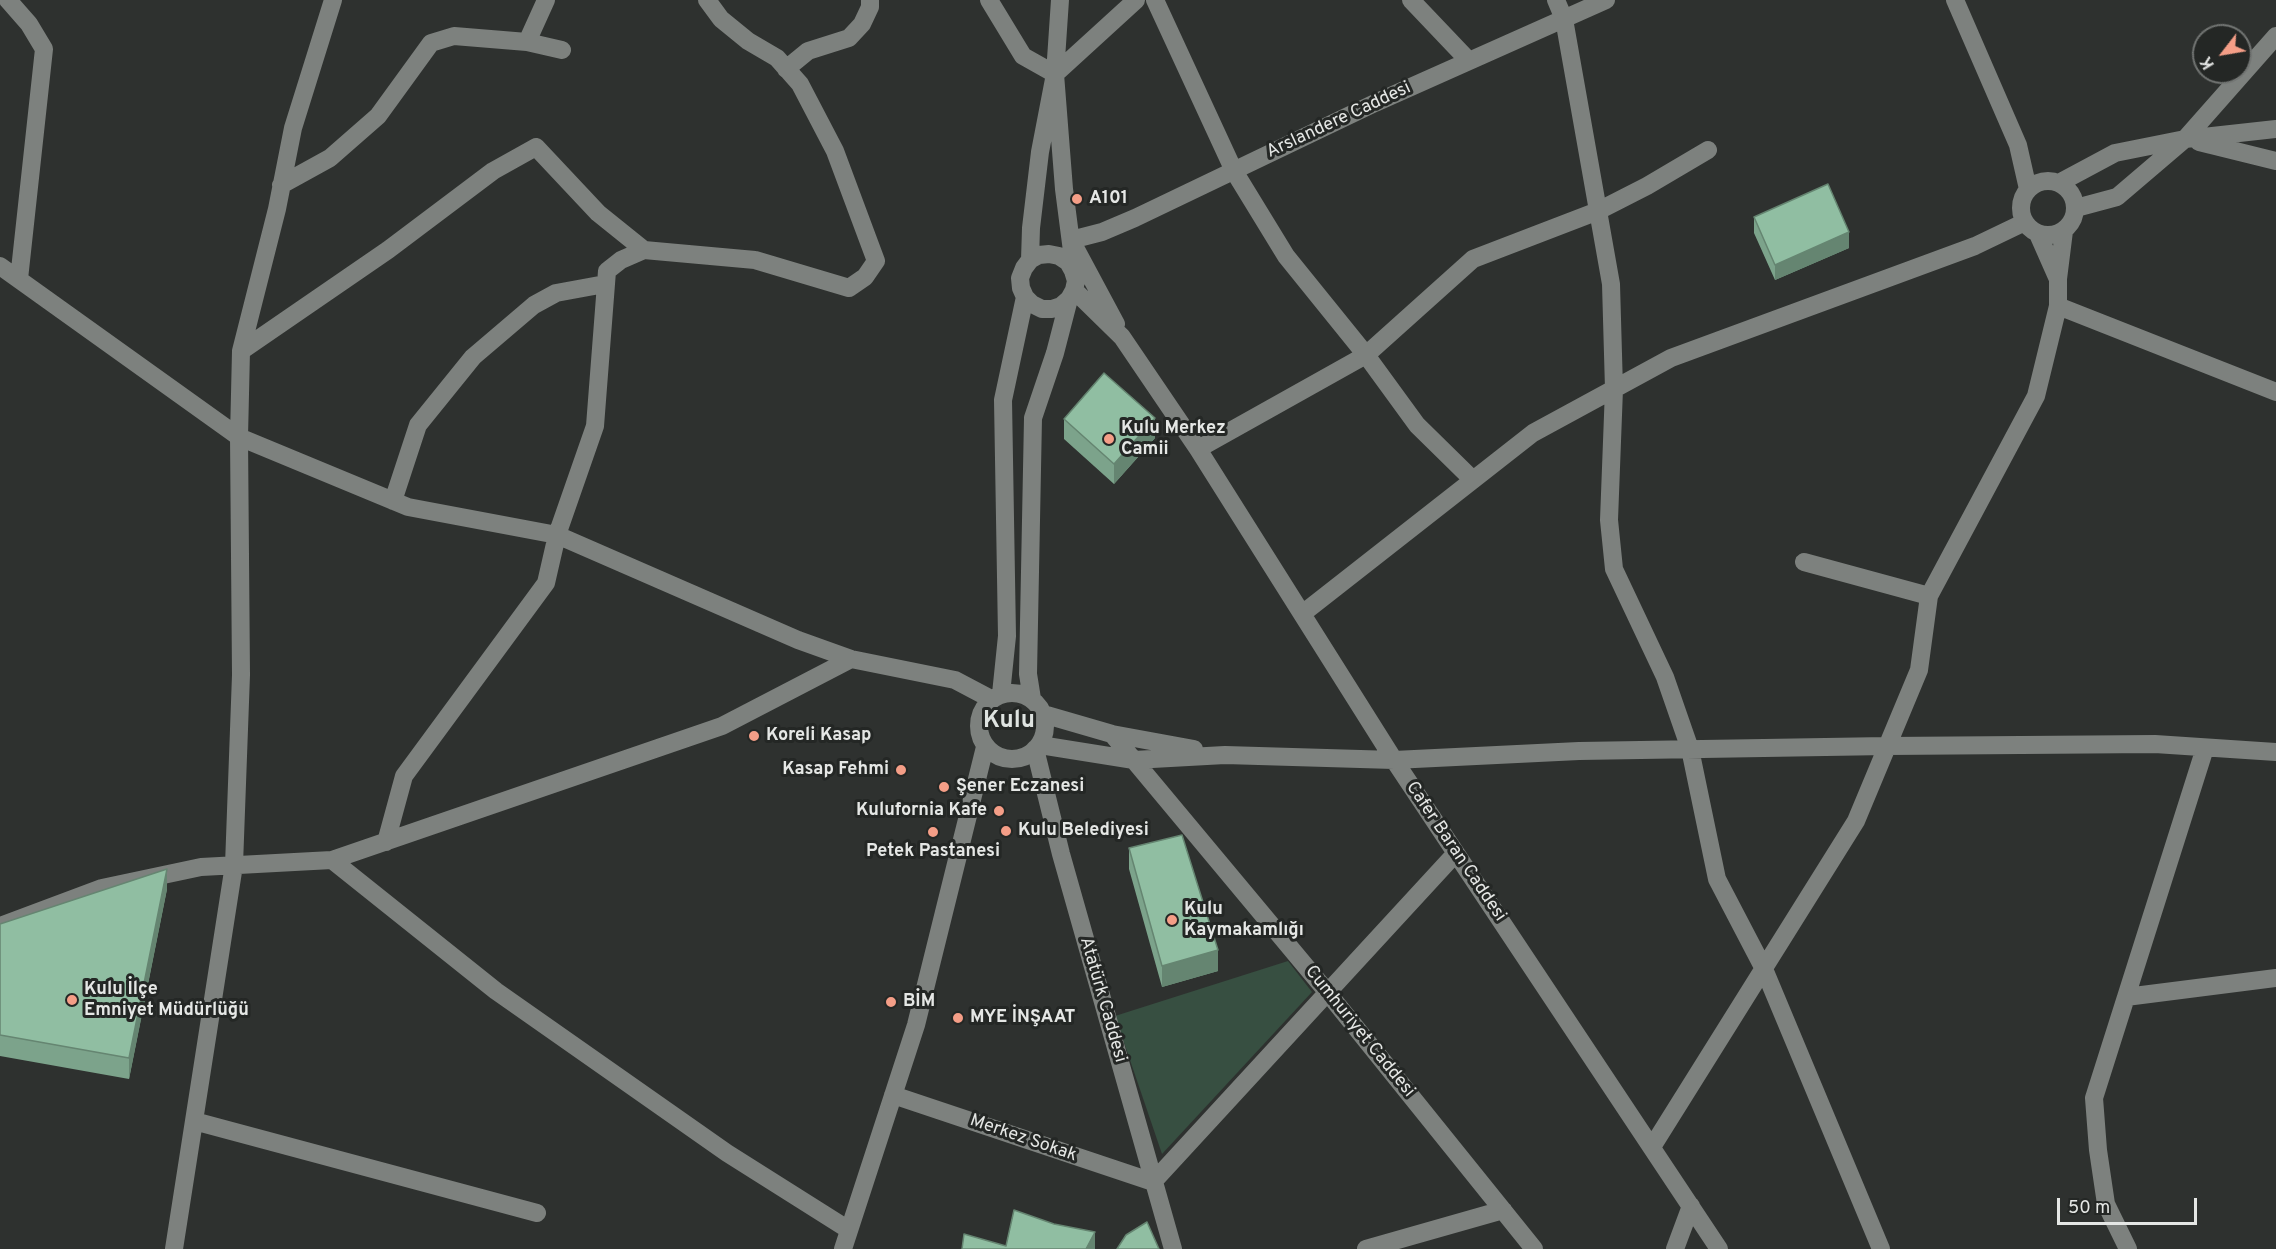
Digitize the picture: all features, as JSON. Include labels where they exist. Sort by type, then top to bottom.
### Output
[{"type":"street","points":[[8,0],[29,24],[44,49],[19,279]]},
{"type":"street","points":[[174,1249],[234,866],[241,675],[239,437],[241,351],[293,128],[333,0]]},
{"type":"street","points":[[527,42],[546,0]]},
{"type":"street","points":[[386,842],[404,776],[546,583],[557,535],[595,426],[607,271],[621,260],[644,250],[755,260],[849,288],[865,277],[876,261],[835,151],[800,84],[777,58],[748,41],[721,19],[707,0]]},
{"type":"street","points":[[786,69],[808,51],[849,38],[862,24],[870,7],[870,0]]},
{"type":"street","points":[[989,0],[1023,56],[1055,74]]},
{"type":"street","points":[[1059,0],[1055,74],[1073,271]]},
{"type":"street","points":[[1030,260],[1031,228],[1040,152],[1055,74],[1136,0]]},
{"type":"street","points":[[1155,0],[1234,171],[1286,256],[1366,355],[1417,425],[1473,480]]},
{"type":"street","points":[[1411,0],[1469,61]]},
{"type":"street","points":[[1556,0],[1564,19],[1611,284],[1614,389],[1609,520],[1614,569],[1665,677],[1690,749],[1717,879],[1764,969],[1881,1249]]},
{"type":"street","name":"Arslandere Caddesi","points":[[1071,240],[1113,227],[1375,103],[1606,0]]},
{"type":"street","points":[[1955,0],[2018,145],[2028,189]]},
{"type":"street","points":[[281,185],[330,158],[378,116],[431,43],[454,36],[527,42],[562,50]]},
{"type":"street","points":[[2076,208],[2117,197],[2185,139],[2276,36]]},
{"type":"street","points":[[2059,183],[2115,153],[2185,139],[2276,129]]},
{"type":"street","points":[[2185,139],[2276,161]]},
{"type":"street","points":[[241,351],[388,250],[493,171],[536,147],[598,213],[644,250]]},
{"type":"street","points":[[1198,449],[1366,355],[1473,259],[1598,212],[1708,150]]},
{"type":"street","points":[[1302,614],[1533,433],[1671,357],[1975,246],[2032,228],[2051,236],[2064,231],[2073,221],[2076,208],[2073,195],[2059,183],[2038,182],[2028,189],[2021,201],[2021,214],[2032,228],[2058,279]]},
{"type":"street","points":[[1652,1147],[1856,821],[1919,670],[1929,596],[2036,396],[2058,306],[2058,279],[2064,231]]},
{"type":"street","points":[[1071,240],[1122,337]]},
{"type":"street","points":[[1025,297],[1003,400],[1007,636],[996,696],[984,707],[978,727],[985,747],[1002,758],[1013,759],[1023,758],[1037,747],[1045,724],[1043,714],[1032,699],[1028,674],[1033,418],[1055,353],[1072,295],[1076,280],[1068,262],[1059,256],[1039,255],[1030,260],[1024,268],[1020,278],[1021,288],[1025,297],[1032,304],[1042,309],[1052,309],[1061,306],[1072,295]]},
{"type":"street","points":[[0,266],[239,437],[408,507],[557,535],[798,640],[851,659],[955,680],[996,696],[1017,693],[1032,699]]},
{"type":"street","points":[[393,501],[418,425],[473,357],[534,305],[556,293],[605,284]]},
{"type":"street","points":[[1072,295],[1122,337]]},
{"type":"street","points":[[2058,306],[2276,392]]},
{"type":"street","name":"Cafer Baran Caddesi","points":[[1122,337],[1198,449],[1394,760],[1719,1249]]},
{"type":"street","points":[[1804,562],[1929,596]]},
{"type":"street","points":[[0,926],[102,888],[201,867],[332,860],[722,726],[851,659]]},
{"type":"street","points":[[1043,714],[1112,734],[1225,755]]},
{"type":"street","name":"Cumhuriyet Caddesi","points":[[1112,734],[1328,993],[1534,1249]]},
{"type":"street","points":[[1037,747],[1134,759],[1225,755],[1394,760],[1579,751],[2155,744],[2276,752]]},
{"type":"street","points":[[843,1249],[916,1025],[985,747]]},
{"type":"street","name":"Atatürk Caddesi","points":[[1037,747],[1061,854],[1173,1249]]},
{"type":"street","points":[[2128,1249],[2106,1204],[2098,1150],[2094,1098],[2205,748]]},
{"type":"street","points":[[1153,1182],[1456,853]]},
{"type":"street","points":[[332,860],[496,991],[727,1153],[849,1230]]},
{"type":"street","points":[[2126,997],[2276,978]]},
{"type":"street","name":"Merkez Sokak","points":[[893,1095],[1153,1182]]},
{"type":"street","points":[[194,1121],[537,1213]]},
{"type":"street","points":[[1675,1249],[1691,1206]]},
{"type":"street","points":[[1366,1249],[1503,1210]]},
{"type":"street","points":[[1147,1228],[1163,1215]]},
{"type":"green space","points":[[1288,961],[1312,992],[1162,1154],[1115,1016]]},
{"type":"building","points":[[1828,184],[1849,232],[1775,265],[1754,217]]},
{"type":"building","points":[[1104,373],[1155,418],[1114,464],[1064,419]]},
{"type":"building","name":"Kulu Kaymakamlığı","points":[[1182,835],[1218,950],[1162,966],[1129,848]]},
{"type":"building","name":"Kulu İlçe Emniyet Müdürlüğü","points":[[167,869],[129,1058],[0,1035],[0,924]]},
{"type":"building","points":[[1014,1210],[1054,1224],[1095,1232],[1086,1249],[962,1249],[964,1234],[1006,1246]]},
{"type":"building","points":[[1147,1222],[1159,1249],[1117,1249],[1126,1235]]},
{"type":"place","name":"A101","points":[[1077,199]]},
{"type":"place","name":"Kulu Merkez Camii","points":[[1109,439]]},
{"type":"place","name":"Koreli Kasap","points":[[754,736]]},
{"type":"place","name":"Kasap Fehmi","points":[[901,770]]},
{"type":"place","name":"Şener Eczanesi","points":[[944,787]]},
{"type":"place","name":"Kulufornia Kafe","points":[[999,811]]},
{"type":"place","name":"Kulu Belediyesi","points":[[1006,831]]},
{"type":"place","name":"Petek Pastanesi","points":[[933,832]]},
{"type":"place","name":"Kulu Kaymakamlığı","points":[[1172,920]]},
{"type":"place","name":"Kulu İlçe Emniyet Müdürlüğü","points":[[72,1000]]},
{"type":"place","name":"BİM","points":[[891,1002]]},
{"type":"place","name":"MYE İNŞAAT","points":[[958,1018]]},
{"type":"district","name":"Kulu","points":[[1009,722]]}]
